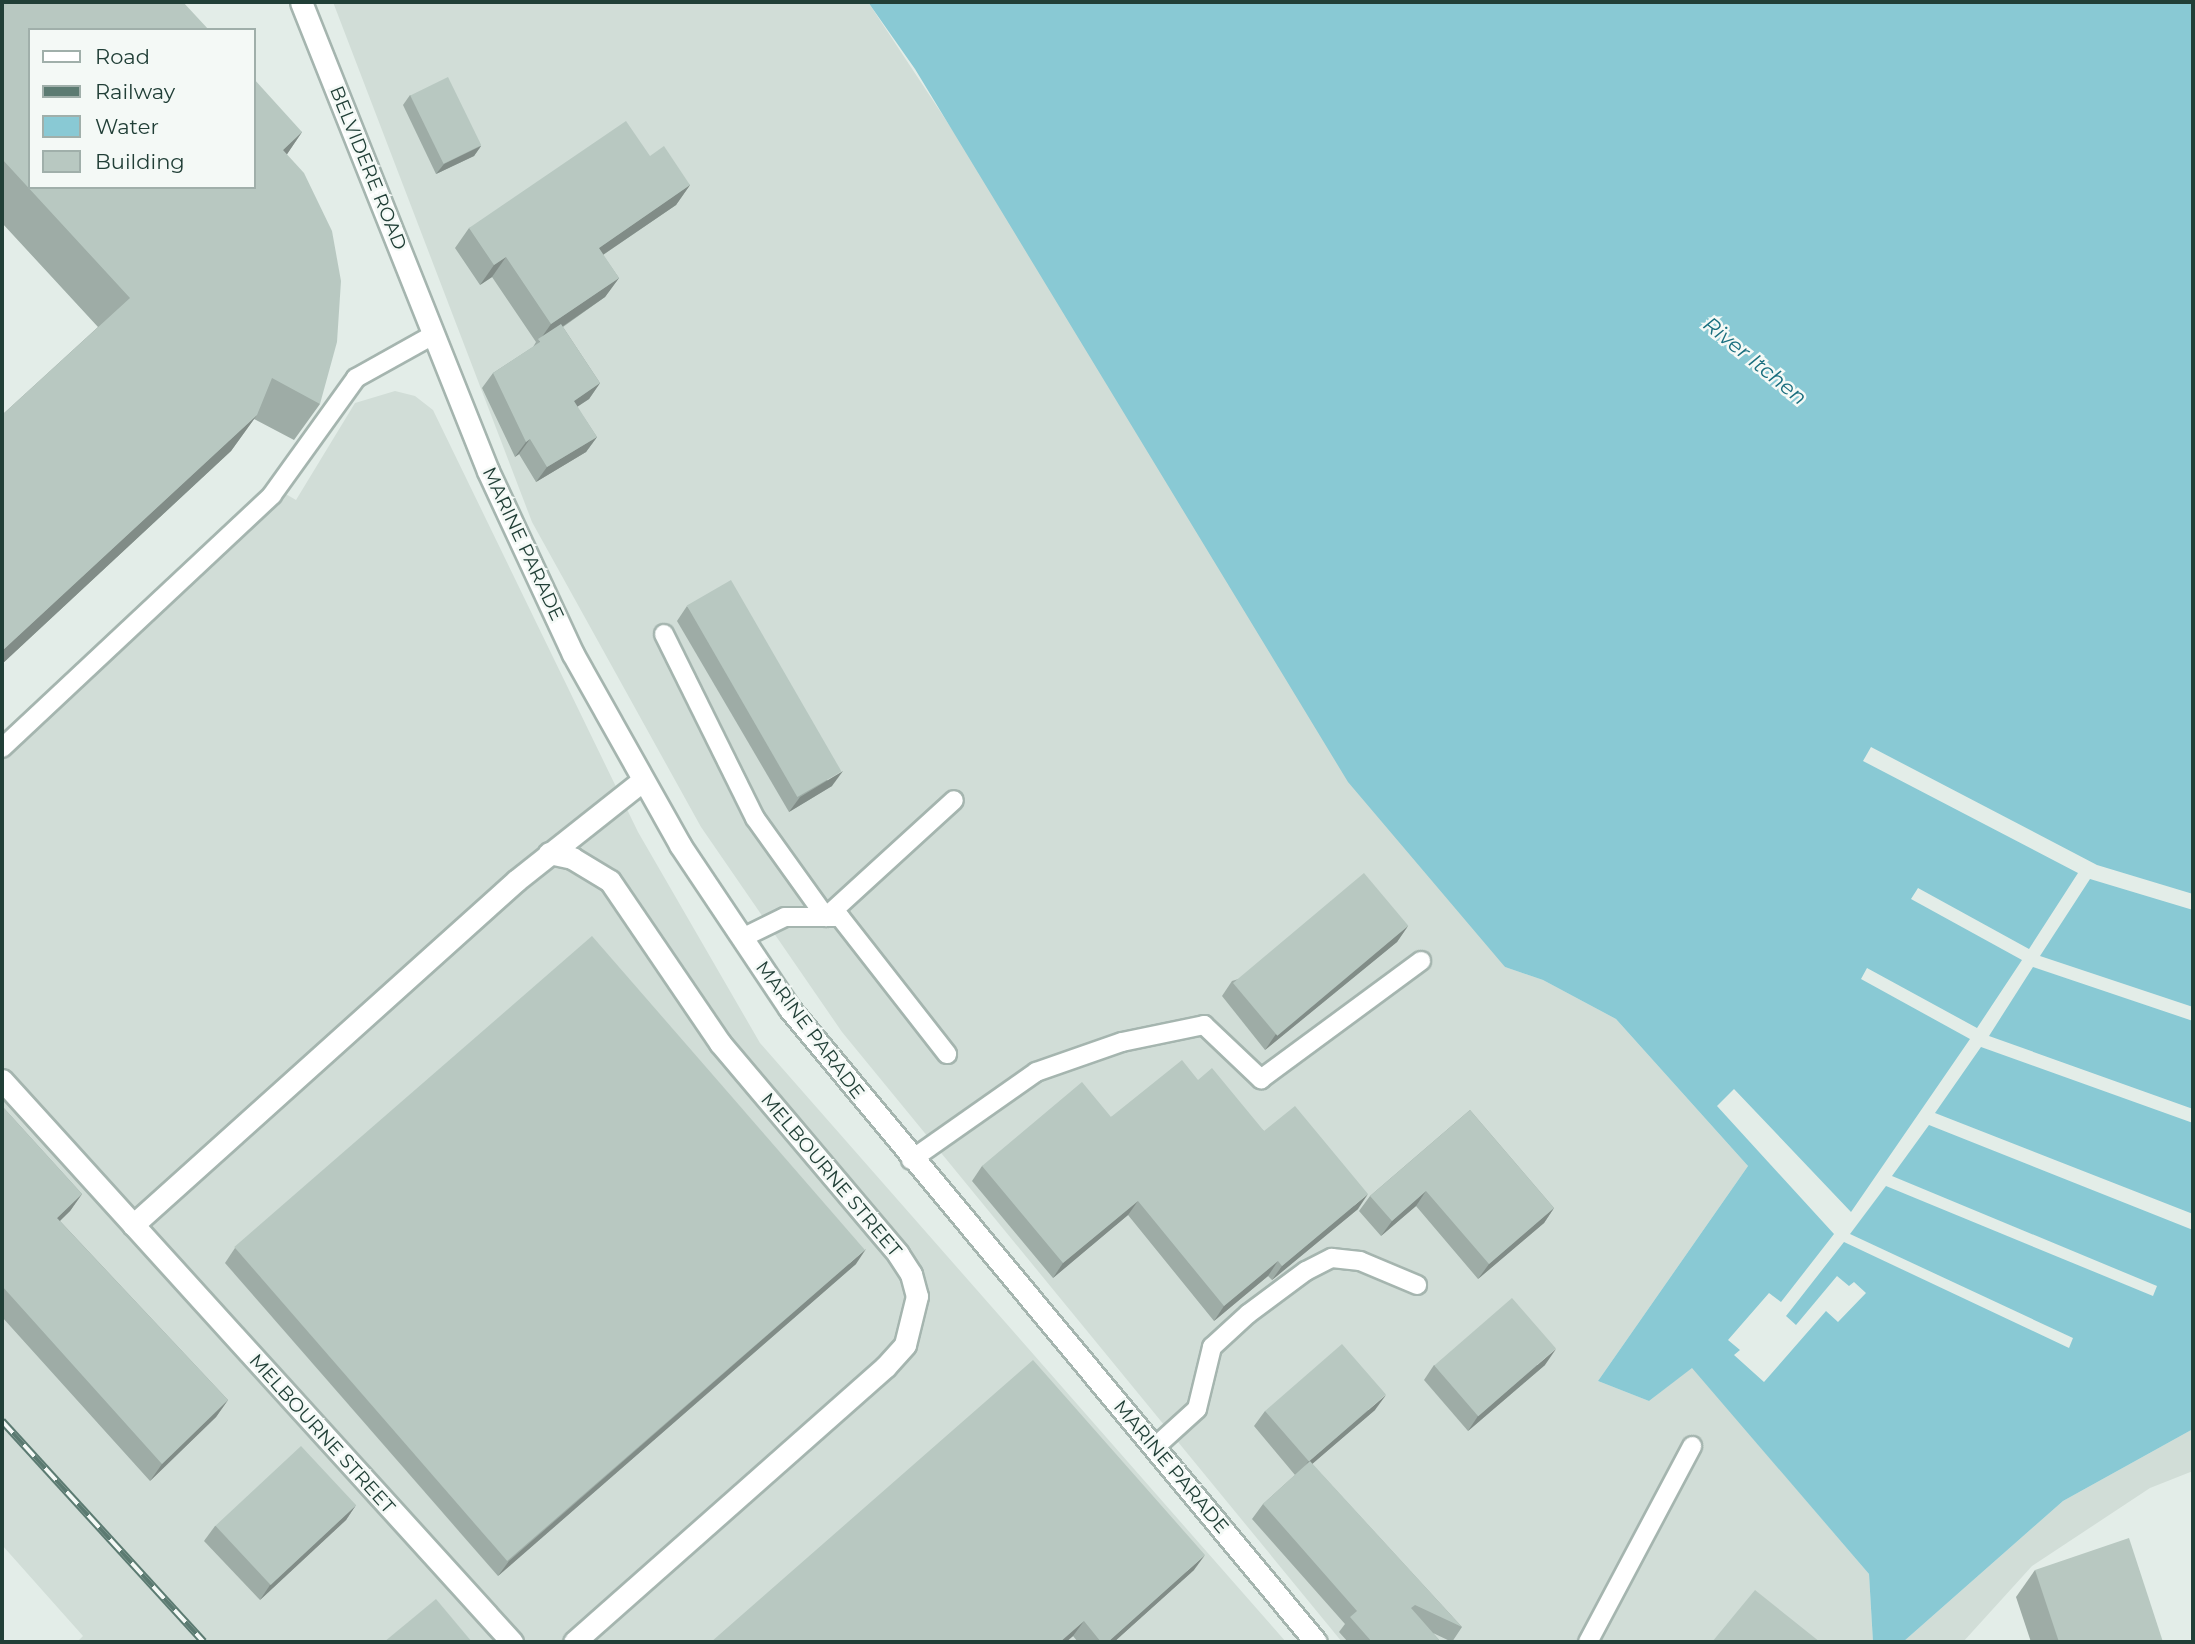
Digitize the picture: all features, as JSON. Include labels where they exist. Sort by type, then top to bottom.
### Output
[{"type":"street","name":"BELVIDERE ROAD","points":[[301,2],[431,336]]},
{"type":"street","name":"MARINE PARADE","points":[[431,336],[573,654],[642,781],[789,1008],[911,1160],[1316,1642]]},
{"type":"street","points":[[133,1225],[549,853],[642,781]]},
{"type":"street","name":"MELBOURNE STREET","points":[[549,853],[595,868],[610,881],[720,1043],[898,1254],[911,1274],[917,1296],[905,1345],[885,1367],[574,1642]]},
{"type":"street","name":"MELBOURNE STREET","points":[[2,1080],[512,1642]]},
{"type":"lane","points":[[2,748],[272,495],[356,378],[431,336]]},
{"type":"lane","points":[[664,634],[755,818],[826,917]]},
{"type":"lane","points":[[826,917],[954,800]]},
{"type":"lane","points":[[742,938],[785,917],[840,917],[947,1054]]},
{"type":"lane","points":[[911,1160],[1036,1073],[1122,1042],[1204,1025],[1261,1079],[1421,961]]},
{"type":"lane","points":[[1154,1448],[1197,1409],[1212,1347],[1248,1314],[1306,1271],[1332,1258],[1360,1261],[1417,1285]]},
{"type":"lane","points":[[1588,1642],[1692,1446]]},
{"type":"shaded area","points":[[333,2],[868,2],[1505,967],[1543,980],[1616,1019],[1748,1166],[1598,1381],[1649,1401],[1692,1367],[1869,1574],[1873,1642],[1342,1642],[842,1032],[701,827],[532,522]]},
{"type":"shaded area","points":[[395,391],[415,396],[433,410],[638,832],[760,1043],[1286,1642],[77,1642],[83,1636],[2,1545],[2,754],[284,493],[296,500],[355,403]]},
{"type":"shaded area","points":[[2193,1429],[2193,1471],[2150,1488],[2032,1566],[1963,1642],[1903,1642],[2063,1501]]},
{"type":"water","name":"River Itchen","points":[[868,2],[2193,2],[2193,1429],[2063,1501],[1903,1642],[1873,1642],[1869,1574],[1692,1368],[1649,1401],[1598,1381],[1748,1166],[1616,1019],[1543,980],[1505,967],[1348,782],[915,69]]},
{"type":"pier","points":[[1871,747],[2097,865],[2193,894],[2193,910],[2090,879],[2040,956],[2193,1007],[2193,1021],[2033,967],[1989,1036],[2193,1109],[2193,1123],[1981,1047],[1935,1113],[2193,1214],[2193,1230],[1929,1125],[1892,1176],[2157,1286],[2153,1296],[1886,1186],[1850,1234],[2073,1338],[2069,1348],[1844,1242],[1786,1316],[1796,1325],[1837,1276],[1849,1286],[1854,1282],[1866,1293],[1838,1322],[1826,1311],[1764,1382],[1734,1355],[1740,1350],[1728,1340],[1769,1293],[1781,1302],[1834,1234],[1717,1106],[1734,1089],[1851,1212],[1970,1039],[1861,979],[1867,968],[1977,1028],[2022,960],[1911,899],[1918,888],[2029,949],[2078,873],[1863,761]]},
{"type":"building","points":[[2,2],[183,2],[207,28],[28,28],[28,187],[2,159]]},
{"type":"building","points":[[448,77],[481,145],[444,164],[410,95]]},
{"type":"building","points":[[256,81],[302,132],[283,150],[304,173],[332,231],[341,281],[337,342],[320,404],[272,378],[257,415],[2,651],[2,415],[130,298],[30,189],[256,189]]},
{"type":"building","points":[[626,121],[650,156],[664,146],[690,185],[599,248],[619,278],[551,324],[506,257],[494,265],[469,228]]},
{"type":"building","points":[[561,324],[600,383],[574,401],[597,437],[547,467],[530,439],[526,442],[493,373],[540,342],[538,339]]},
{"type":"building","points":[[731,580],[842,771],[797,797],[687,606]]},
{"type":"building","points":[[1364,873],[1408,926],[1277,1036],[1233,983]]},
{"type":"building","points":[[592,936],[865,1250],[507,1561],[234,1247]]},
{"type":"building","points":[[1182,1060],[1198,1080],[1212,1068],[1264,1131],[1295,1106],[1368,1194],[1282,1266],[1278,1261],[1224,1306],[1138,1201],[1063,1263],[982,1166],[1082,1082],[1111,1117]]},
{"type":"building","points":[[2,1106],[82,1194],[57,1218],[228,1400],[162,1464],[2,1286]]},
{"type":"building","points":[[1470,1110],[1554,1208],[1489,1264],[1426,1191],[1392,1221],[1370,1196]]},
{"type":"building","points":[[1512,1298],[1556,1349],[1478,1416],[1434,1366]]},
{"type":"building","points":[[1342,1344],[1386,1395],[1309,1461],[1265,1411]]},
{"type":"building","points":[[1033,1360],[1205,1555],[1108,1642],[1101,1642],[1084,1621],[1060,1642],[711,1642]]},
{"type":"building","points":[[301,1446],[356,1505],[271,1585],[215,1526]]},
{"type":"building","points":[[1310,1461],[1462,1627],[1415,1605],[1411,1608],[1441,1642],[1372,1642],[1350,1617],[1357,1611],[1263,1504]]},
{"type":"building","points":[[2129,1538],[2163,1642],[2059,1642],[2035,1570]]},
{"type":"building","points":[[1755,1590],[1820,1642],[1712,1642]]},
{"type":"building","points":[[436,1599],[472,1642],[384,1642]]},
{"type":"railway","points":[[2,1421],[204,1642]]}]
